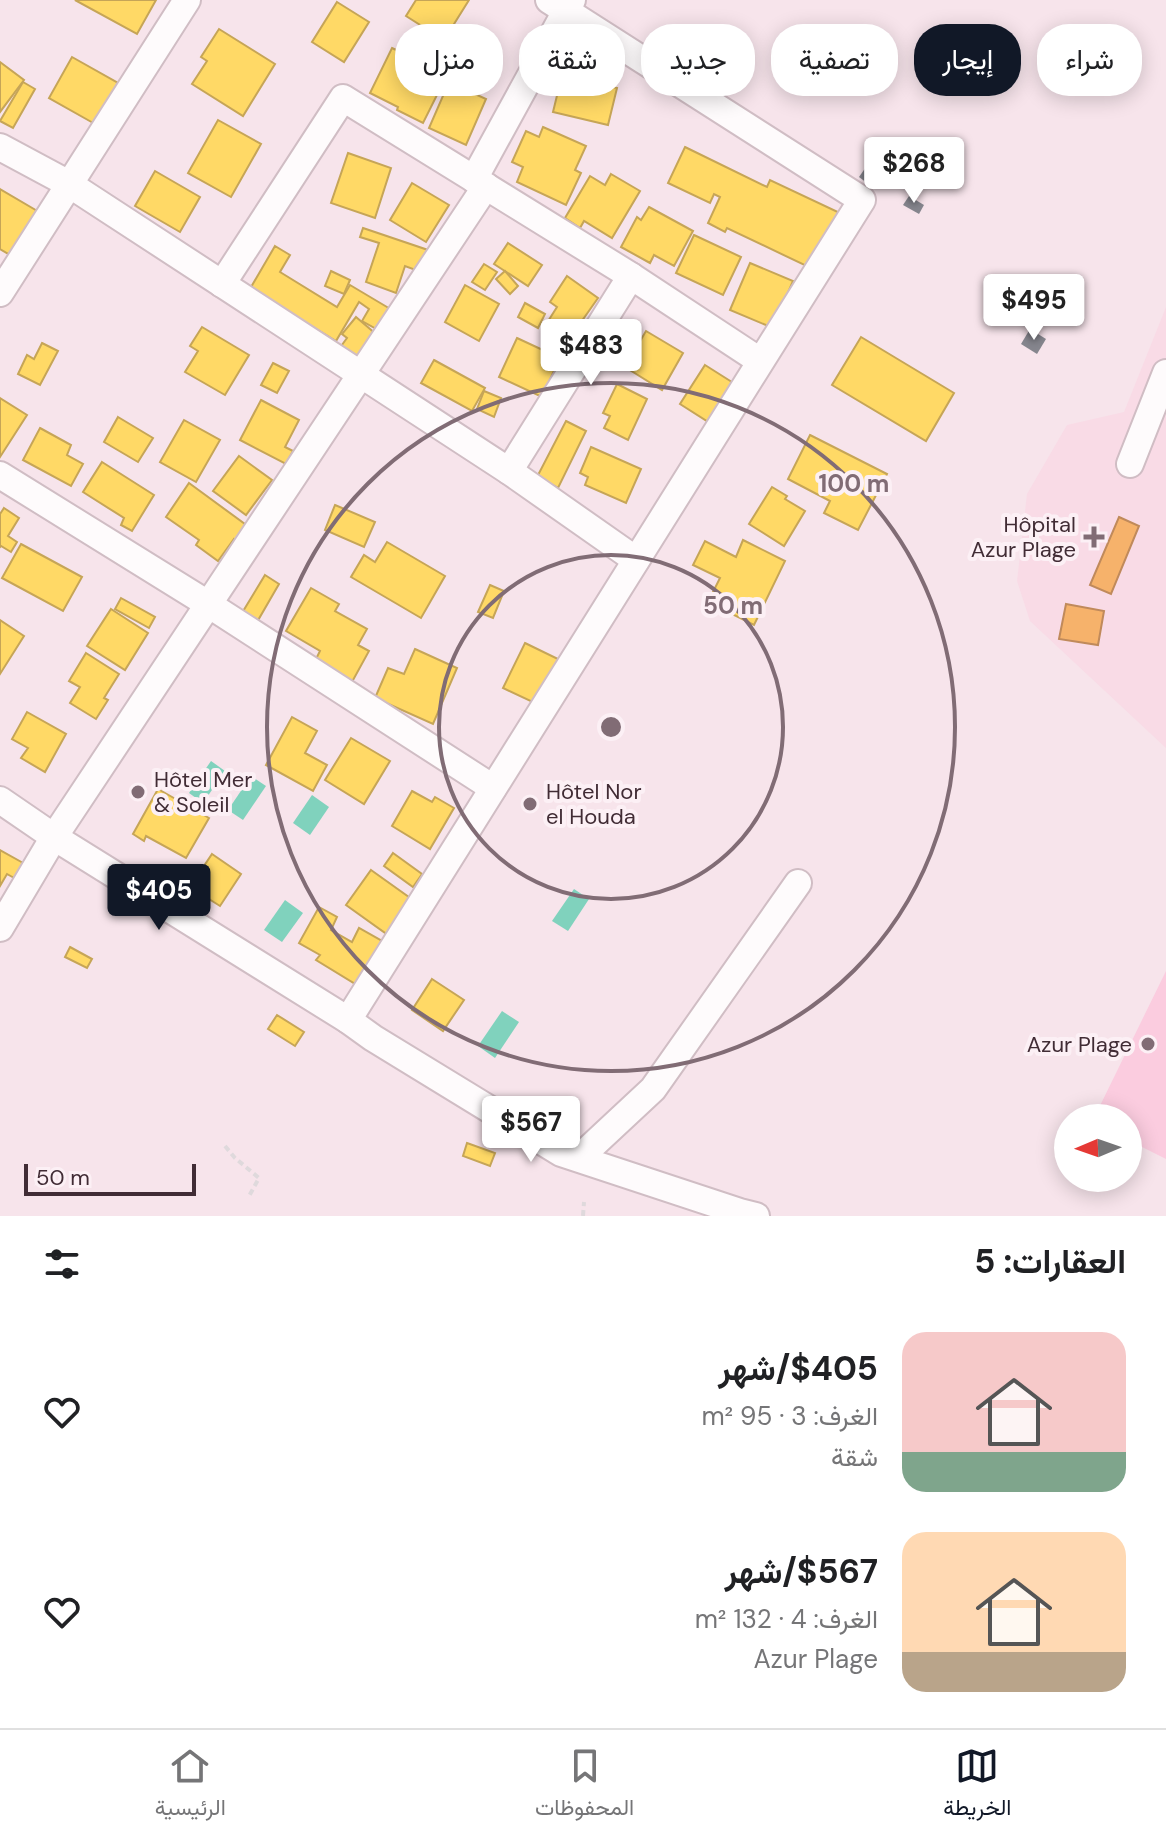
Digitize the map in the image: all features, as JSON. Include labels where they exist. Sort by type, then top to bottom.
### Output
[{"type":"street","points":[[0,293],[187,0]]},
{"type":"street","points":[[0,928],[54,837],[361,375],[480,183],[563,3],[862,200],[348,1020]]},
{"type":"street","points":[[222,284],[343,98],[631,276],[760,361]]},
{"type":"street","points":[[0,147],[69,184],[509,471],[636,560]]},
{"type":"street","points":[[509,471],[631,276]]},
{"type":"street","points":[[1130,464],[1166,373]]},
{"type":"street","points":[[0,475],[208,604],[493,788]]},
{"type":"street","points":[[0,800],[373,1038],[561,1153],[756,1216]]},
{"type":"street","points":[[579,1158],[653,1089],[798,883]]},
{"type":"path","points":[[225,1146],[259,1178],[248,1198]]},
{"type":"path","points":[[583,1216],[584,1202]]},
{"type":"shaded area","name":"Hôpital Azur Plage","points":[[1166,307],[1166,748],[1030,621],[1017,581],[1027,494],[1067,425],[1124,412]]},
{"type":"shaded area","points":[[211,761],[225,771],[203,803],[189,793]]},
{"type":"shaded area","points":[[251,776],[266,786],[243,820],[228,810]]},
{"type":"shaded area","points":[[312,795],[329,807],[310,835],[293,823]]},
{"type":"shaded area","points":[[574,889],[589,899],[568,931],[552,921]]},
{"type":"shaded area","points":[[285,900],[303,913],[282,942],[264,930]]},
{"type":"shaded area","name":"Azur Plage","points":[[1166,971],[1166,1159],[1142,1147],[1142,1104],[1101,1104]]},
{"type":"shaded area","points":[[502,1011],[519,1022],[495,1058],[478,1046]]},
{"type":"building: سكن","points":[[75,0],[156,0],[137,34]]},
{"type":"building: سكن","points":[[416,0],[469,0],[454,24],[419,24],[406,16]]},
{"type":"building: سكن","points":[[337,2],[369,22],[344,62],[312,42]]},
{"type":"building: سكن","points":[[219,29],[275,64],[243,116],[192,84],[207,61],[201,57]]},
{"type":"building: سكن","points":[[392,48],[395,49],[395,96],[436,96],[423,123],[370,93]]},
{"type":"building: سكن","points":[[72,57],[118,83],[95,124],[49,98]]},
{"type":"building: سكن","points":[[0,62],[24,80],[0,112]]},
{"type":"building: سكن","points":[[23,82],[35,89],[13,128],[0,121]]},
{"type":"building: سكن","points":[[443,96],[479,96],[486,99],[466,145],[429,128]]},
{"type":"building: سكن","points":[[557,96],[615,96],[608,125],[553,112]]},
{"type":"building: سكن","points":[[218,120],[261,144],[231,197],[188,173]]},
{"type":"building: سكن","points":[[543,127],[586,146],[575,170],[581,173],[566,205],[517,182],[523,167],[512,162],[526,131],[539,137]]},
{"type":"building: سكن","points":[[685,147],[767,187],[770,180],[842,214],[815,270],[727,228],[725,232],[708,223],[720,197],[714,194],[710,203],[668,183]]},
{"type":"building: سكن","points":[[348,153],[391,168],[375,218],[331,203]]},
{"type":"building: سكن","points":[[155,171],[200,197],[180,232],[135,206]]},
{"type":"building: سكن","points":[[611,174],[640,191],[612,238],[584,221],[580,228],[565,218],[590,176],[605,185]]},
{"type":"building: سكن","points":[[412,183],[449,205],[426,242],[390,220]]},
{"type":"building: سكن","points":[[0,189],[51,219],[25,264],[0,249]]},
{"type":"building: سكن","points":[[649,207],[693,231],[674,266],[654,255],[650,263],[621,247],[637,217],[641,220]]},
{"type":"building: سكن","points":[[363,228],[428,250],[421,272],[405,266],[396,293],[366,282],[379,243],[360,237]]},
{"type":"building: سكن","points":[[694,235],[741,257],[723,295],[676,273]]},
{"type":"building: سكن","points":[[508,243],[542,265],[528,286],[494,264]]},
{"type":"building: سكن","points":[[275,246],[290,255],[280,272],[337,307],[350,285],[392,310],[380,331],[362,321],[369,309],[359,302],[336,341],[273,303],[247,294]]},
{"type":"building: سكن","points":[[750,263],[793,281],[773,328],[730,310]]},
{"type":"building: سكن","points":[[484,264],[497,272],[485,290],[472,282]]},
{"type":"building: سكن","points":[[331,271],[350,280],[344,294],[325,286]]},
{"type":"building: سكن","points":[[505,271],[518,286],[510,294],[496,279]]},
{"type":"building: سكن","points":[[567,276],[598,298],[567,342],[545,326],[557,307],[550,302]]},
{"type":"building: سكن","points":[[465,285],[499,304],[479,341],[445,322]]},
{"type":"building: سكن","points":[[525,303],[545,314],[538,328],[518,317]]},
{"type":"building: سكن","points":[[356,317],[377,335],[355,363],[339,349],[347,338],[342,334]]},
{"type":"building: سكن","points":[[202,327],[249,355],[225,395],[185,372],[198,351],[190,346]]},
{"type":"building: سكن","points":[[646,331],[683,353],[662,390],[625,367]]},
{"type":"building: سكن","points":[[861,337],[954,393],[926,441],[832,385]]},
{"type":"building: سكن","points":[[517,338],[560,358],[542,397],[499,377]]},
{"type":"building: سكن","points":[[42,343],[58,351],[40,385],[18,374],[27,355],[34,359]]},
{"type":"building: سكن","points":[[434,360],[485,388],[472,411],[421,383]]},
{"type":"building: سكن","points":[[273,363],[289,371],[277,393],[261,385]]},
{"type":"building: سكن","points":[[705,365],[735,384],[710,423],[680,404]]},
{"type":"building: سكن","points":[[617,384],[647,399],[628,440],[604,428],[610,416],[603,413]]},
{"type":"building: سكن","points":[[484,391],[501,398],[494,417],[477,409]]},
{"type":"building: سكن","points":[[0,398],[27,415],[0,457]]},
{"type":"building: سكن","points":[[261,400],[299,420],[285,447],[293,451],[286,464],[240,440]]},
{"type":"building: سكن","points":[[118,417],[153,438],[138,462],[104,442]]},
{"type":"building: سكن","points":[[184,420],[220,440],[196,482],[160,462]]},
{"type":"building: سكن","points":[[566,421],[586,431],[558,488],[537,477]]},
{"type":"building: سكن","points":[[40,428],[71,445],[67,455],[83,464],[71,486],[23,460]]},
{"type":"building: سكن","points":[[810,435],[887,474],[858,530],[824,513],[830,501],[788,479]]},
{"type":"building: سكن","points":[[591,447],[641,469],[626,503],[585,485],[588,477],[580,473]]},
{"type":"building: سكن","points":[[239,456],[272,480],[246,515],[213,491]]},
{"type":"building: سكن","points":[[102,462],[154,495],[132,531],[121,525],[124,518],[83,492]]},
{"type":"building: سكن","points":[[189,483],[249,527],[238,542],[234,539],[218,561],[196,545],[199,540],[166,517]]},
{"type":"building: سكن","points":[[772,487],[805,511],[784,546],[749,524]]},
{"type":"building: سكن","points":[[335,505],[375,522],[364,547],[325,530]]},
{"type":"building: سكن","points":[[4,508],[19,518],[8,536],[17,542],[11,552],[0,547],[0,514]]},
{"type":"building: سكن","points":[[743,540],[785,561],[754,625],[708,602],[720,578],[693,565],[705,541],[736,557]]},
{"type":"building: سكن","points":[[387,542],[445,576],[421,618],[351,577],[364,555],[375,562]]},
{"type":"building: سكن","points":[[21,544],[82,577],[63,611],[2,578]]},
{"type":"building: سكن","points":[[265,575],[279,584],[257,622],[242,613]]},
{"type":"building: سكن","points":[[490,585],[504,591],[493,618],[478,612]]},
{"type":"building: سكن","points":[[311,588],[339,604],[335,611],[367,629],[358,645],[369,651],[352,682],[315,661],[320,651],[286,631]]},
{"type":"building: سكن","points":[[121,598],[155,617],[149,628],[115,609]]},
{"type":"building: سكن","points":[[111,609],[148,633],[125,670],[87,646]]},
{"type":"building: سكن","points":[[0,620],[24,636],[0,674]]},
{"type":"building: سكن","points":[[525,643],[560,660],[539,705],[503,688]]},
{"type":"building: سكن","points":[[415,649],[457,668],[433,724],[375,698],[388,668],[404,674]]},
{"type":"building: سكن","points":[[86,653],[119,674],[104,698],[108,700],[96,719],[70,703],[80,687],[69,681]]},
{"type":"building: سكن","points":[[27,712],[66,734],[45,772],[21,758],[28,748],[12,739]]},
{"type":"building: سكن","points":[[292,717],[317,731],[305,753],[327,765],[313,791],[266,765]]},
{"type":"building: سكن","points":[[351,738],[390,761],[364,804],[325,780]]},
{"type":"building: سكن","points":[[158,789],[209,818],[186,858],[146,836],[144,841],[133,834]]},
{"type":"building: سكن","points":[[412,791],[432,802],[435,797],[454,808],[430,849],[392,826]]},
{"type":"building: سكن","points":[[0,850],[25,864],[16,879],[7,874],[0,886]]},
{"type":"building: سكن","points":[[393,853],[422,874],[413,887],[384,866]]},
{"type":"building: سكن","points":[[212,854],[241,874],[220,906],[190,887]]},
{"type":"building: سكن","points":[[371,870],[413,900],[388,935],[346,905]]},
{"type":"building: سكن","points":[[319,907],[337,917],[331,930],[352,942],[359,928],[382,941],[357,985],[316,960],[320,955],[299,943]]},
{"type":"building: سكن","points":[[70,947],[92,959],[87,968],[65,957]]},
{"type":"building: سكن","points":[[432,979],[464,1000],[443,1031],[412,1010]]},
{"type":"building: سكن","points":[[277,1015],[304,1032],[295,1046],[268,1029]]},
{"type":"building: سكن","points":[[467,1143],[495,1153],[490,1166],[463,1156]]},
{"type":"building: صحة","points":[[1119,517],[1139,526],[1111,594],[1090,585]]},
{"type":"building: صحة","points":[[1066,604],[1104,611],[1098,645],[1059,639]]},
{"type":"building: أخرى","points":[[866,167],[882,180],[875,189],[859,177]]},
{"type":"building: أخرى","points":[[909,196],[924,205],[919,214],[903,205]]},
{"type":"building: أخرى","points":[[1030,329],[1046,339],[1037,354],[1021,344]]},
{"type":"place","name":"Hôpital Azur Plage","points":[[1094,537]]},
{"type":"place","name":"Hôtel Mer & Soleil","points":[[138,792]]},
{"type":"place","name":"Hôtel Nor el Houda","points":[[530,804]]},
{"type":"place","name":"Azur Plage","points":[[1148,1044]]}]
